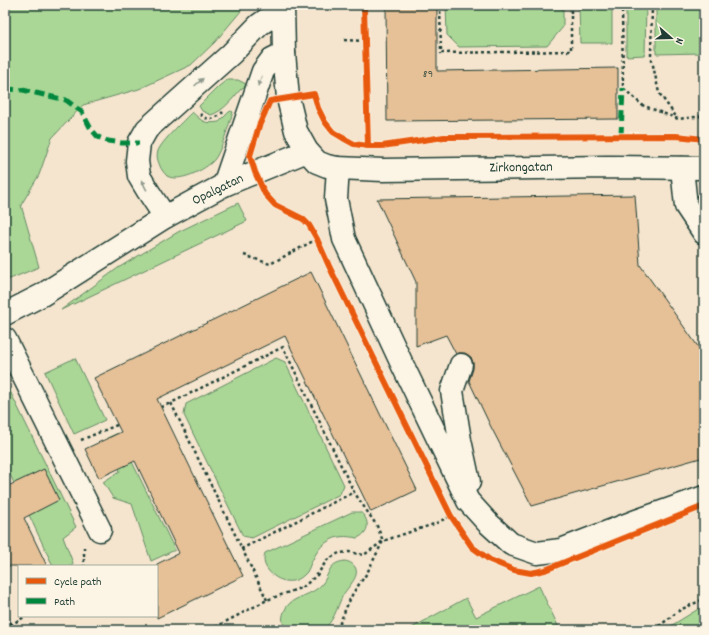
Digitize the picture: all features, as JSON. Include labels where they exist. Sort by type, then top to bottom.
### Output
[{"type":"street","points":[[284,7],[284,53],[288,98],[296,131],[307,151]]},
{"type":"street","points":[[166,218],[139,176],[137,161],[139,143],[147,129],[231,54],[259,25],[284,7]]},
{"type":"street","points":[[224,185],[264,71],[272,59],[284,53]]},
{"type":"street","name":"Opalgatan","points":[[5,314],[42,295],[166,218],[224,185],[307,151]]},
{"type":"street","name":"Zirkongatan","points":[[307,151],[317,162],[327,166],[338,168],[383,170],[609,167],[704,168]]},
{"type":"street","points":[[338,168],[336,199],[344,239],[468,501],[488,523],[511,544],[537,553],[562,550],[704,497]]},
{"type":"street","points":[[682,168],[686,206],[704,232]]},
{"type":"street","points":[[5,339],[100,530]]},
{"type":"street","points":[[461,365],[452,391],[460,440],[475,509]]},
{"type":"path","points":[[440,5],[441,53],[571,51],[571,5]]},
{"type":"path","points":[[622,5],[623,88],[642,105],[678,119],[704,116]]},
{"type":"path","points":[[652,5],[652,56],[659,93],[678,119]]},
{"type":"path","points":[[344,40],[365,41]]},
{"type":"path","points":[[244,255],[270,264],[317,239]]},
{"type":"path","points":[[160,407],[171,403],[283,347],[354,492],[377,526],[383,541],[367,574],[353,593],[337,630]]},
{"type":"path","points":[[171,403],[267,600]]},
{"type":"path","points":[[60,449],[117,425]]},
{"type":"path","points":[[242,549],[354,492]]},
{"type":"path","points":[[210,630],[267,600],[303,587],[317,576],[327,560],[339,553],[349,552],[364,555],[383,541],[434,524],[451,516]]},
{"type":"path","points":[[654,630],[680,610],[704,599]]},
{"type":"path","points":[[5,612],[14,630]]},
{"type":"path","points":[[5,628],[24,617]]},
{"type":"green space","points":[[5,5],[246,5],[215,42],[191,65],[139,89],[83,105],[52,138],[39,175],[21,205],[39,267],[5,281]]},
{"type":"green space","points":[[446,5],[563,5],[563,27],[547,46],[459,47],[447,35]]},
{"type":"green space","points":[[579,5],[612,5],[612,43],[580,43]]},
{"type":"green space","points":[[626,5],[646,5],[645,55],[626,56]]},
{"type":"green space","points":[[656,5],[704,5],[704,53],[656,54]]},
{"type":"green space","points":[[227,80],[238,80],[246,84],[245,87],[242,88],[228,104],[216,113],[211,115],[202,111],[199,106]]},
{"type":"green space","points":[[231,111],[233,112],[225,138],[214,160],[205,168],[185,177],[172,178],[167,176],[160,167],[157,153],[163,142],[179,125],[192,112],[201,120],[210,123],[219,122]]},
{"type":"green space","points":[[238,203],[247,221],[61,310],[118,268],[178,232]]},
{"type":"green space","points":[[75,358],[105,420],[74,434],[45,372]]},
{"type":"green space","points":[[276,358],[285,362],[344,485],[340,494],[252,538],[243,536],[184,415],[186,404]]},
{"type":"green space","points":[[9,389],[76,527],[63,537],[73,563],[72,565],[53,565],[5,464],[5,391]]},
{"type":"green space","points":[[118,433],[175,550],[151,561],[132,504],[113,498],[103,482],[120,471],[107,438]]},
{"type":"green space","points":[[352,512],[359,512],[364,515],[367,527],[364,533],[357,538],[334,538],[327,542],[318,551],[307,572],[301,578],[291,581],[281,580],[272,574],[267,568],[264,562],[265,553]]},
{"type":"green space","points":[[345,561],[351,563],[355,567],[355,579],[342,597],[334,616],[328,625],[320,630],[286,630],[283,624],[283,615],[286,607],[294,600],[318,588],[334,565]]},
{"type":"green space","points":[[539,586],[560,630],[408,630],[466,598],[476,617]]},
{"type":"green space","points":[[700,608],[704,611],[704,630],[664,630]]},
{"type":"building","points":[[386,5],[437,5],[437,71],[618,68],[618,119],[387,121]]},
{"type":"building","points":[[635,195],[640,265],[704,355],[704,457],[532,506],[469,381],[473,369],[471,357],[465,353],[456,354],[446,335],[416,346],[416,282],[377,199]]},
{"type":"building","points":[[311,272],[417,490],[371,512],[285,336],[157,399],[243,576],[157,618],[157,564],[179,553],[135,461],[99,478],[85,449],[121,432],[94,378]]},
{"type":"building","points":[[44,469],[59,500],[24,518],[47,565],[5,566],[5,479],[8,486]]},
{"type":"marked path","points":[[621,136],[623,88]]},
{"type":"marked path","points":[[5,89],[23,90],[66,100],[82,112],[91,129],[98,137],[108,141],[139,143]]},
{"type":"cycle path","points":[[364,5],[368,146]]},
{"type":"cycle path","points":[[704,139],[676,136],[444,137],[382,146],[368,146],[354,144],[333,132],[325,122],[318,108],[314,94],[270,101],[259,126],[250,156],[255,172],[265,194],[275,205],[303,219],[309,225],[317,239],[451,516],[472,547],[490,560],[514,570],[531,573],[545,570],[704,506]]}]
